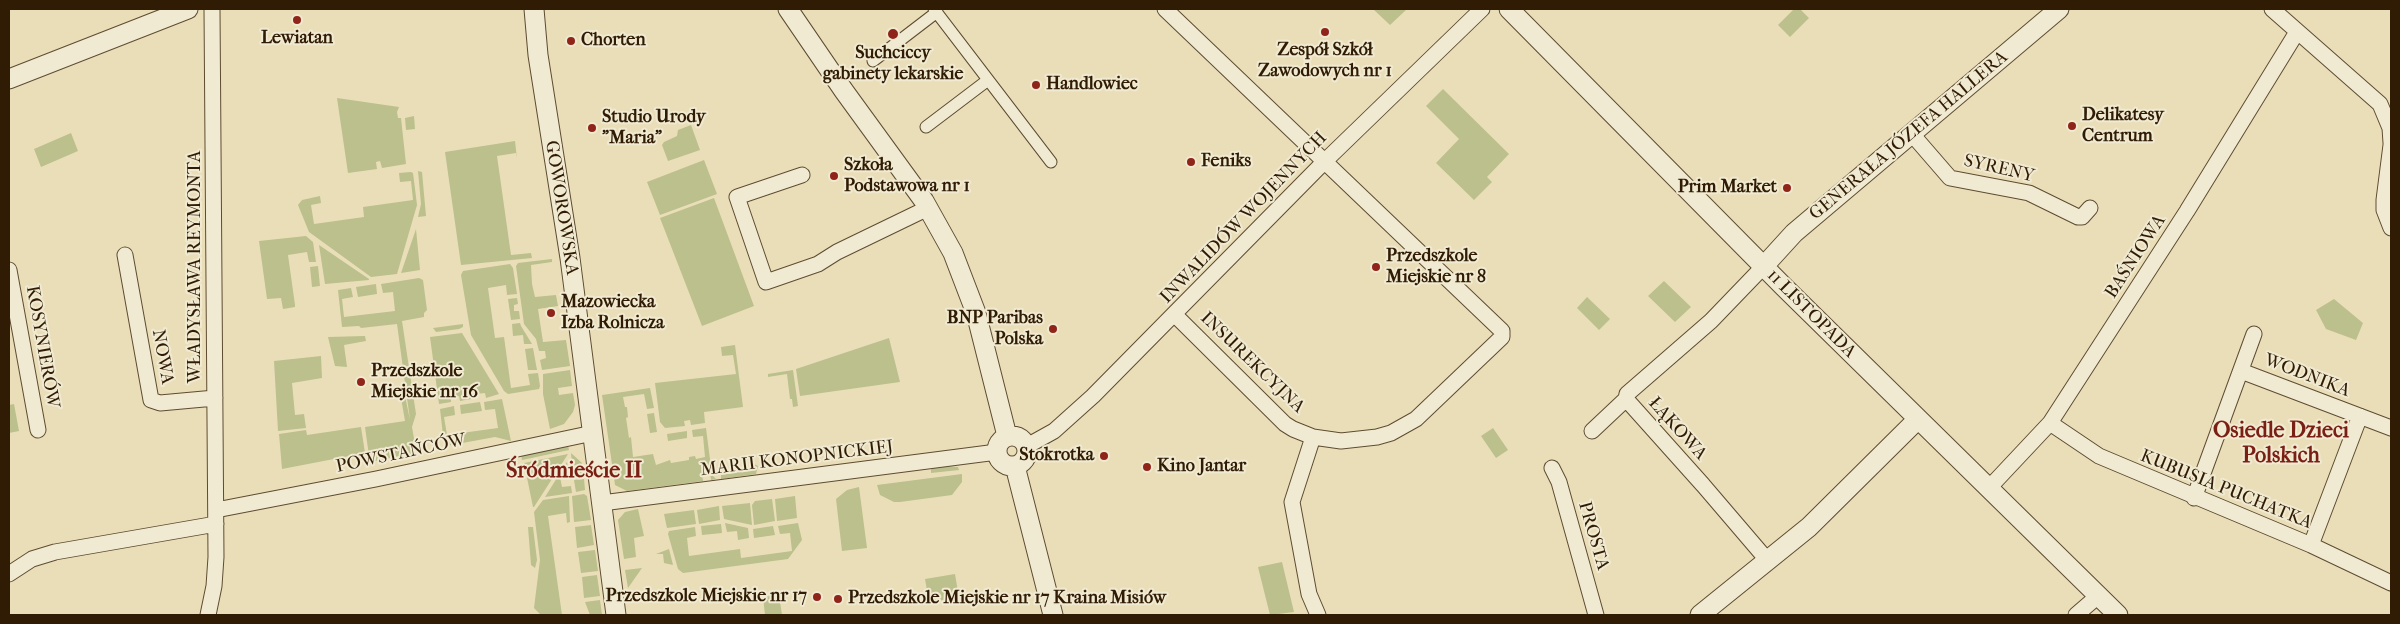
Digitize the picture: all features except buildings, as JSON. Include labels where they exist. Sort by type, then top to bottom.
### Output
[{"type":"street","points":[[9,79],[188,9]]},
{"type":"street","name":"WŁADYSŁAWA REYMONTA","points":[[208,615],[216,572],[212,9]]},
{"type":"street","points":[[788,9],[928,208],[953,252],[972,297],[1007,436]]},
{"type":"street","points":[[1165,9],[1308,148],[1325,161]]},
{"type":"street","name":"INWALIDÓW WOJENNYCH","points":[[1027,446],[1054,431],[1175,315],[1325,161],[1482,9]]},
{"type":"street","name":"11 LISTOPADA","points":[[1509,9],[1763,267],[2118,615]]},
{"type":"street","name":"GENERAŁA JÓZEFA HALLERA","points":[[1763,267],[1794,233],[2060,9]]},
{"type":"street","points":[[2272,9],[2380,104],[2390,128],[2391,144],[2384,210],[2391,228]]},
{"type":"street","points":[[874,61],[936,10],[1051,162]]},
{"type":"street","name":"GOWOROWSKA","points":[[538,13],[538,55],[570,258],[616,615]]},
{"type":"street","name":"BAŚNIOWA","points":[[1988,488],[2050,423],[2187,211],[2297,32]]},
{"type":"street","points":[[926,127],[988,80]]},
{"type":"street","name":"SYRENY","points":[[1911,134],[1950,178],[2029,193],[2078,217],[2082,217],[2090,208]]},
{"type":"street","name":"INSUREKCYJNA","points":[[1175,315],[1292,430],[1312,437],[1355,441],[1377,438],[1404,426],[1428,409],[1499,342],[1502,337],[1502,331],[1325,161]]},
{"type":"street","points":[[802,175],[737,197],[766,282],[818,264],[837,252],[928,208]]},
{"type":"street","name":"NOWA","points":[[125,256],[151,400],[160,403],[216,398]]},
{"type":"street","name":"ŁĄKOWA","points":[[1763,267],[1711,321],[1627,394],[1626,399],[1768,561]]},
{"type":"street","name":"KOSYNIERÓW","points":[[9,270],[38,430]]},
{"type":"street","points":[[2194,498],[2254,334]]},
{"type":"street","name":"WODNIKA","points":[[2241,371],[2391,428]]},
{"type":"street","points":[[1592,432],[1626,399]]},
{"type":"street","name":"WODNIKA","points":[[2311,545],[2360,416]]},
{"type":"street","points":[[1700,615],[1749,577],[1839,499],[1918,419]]},
{"type":"street","name":"KUBUSIA PUCHATKA","points":[[2050,423],[2099,456],[2194,498],[2311,545],[2391,583]]},
{"type":"street","name":"POWSTAŃCÓW","points":[[15,570],[32,559],[55,552],[593,433]]},
{"type":"street","points":[[1007,436],[1017,436],[1027,446],[1026,459],[1015,466],[1003,463],[997,452],[999,443],[1007,436]]},
{"type":"street","points":[[1312,437],[1292,502],[1309,594],[1318,615]]},
{"type":"street","name":"MARII KONOPNICKIEJ","points":[[602,503],[997,452]]},
{"type":"street","points":[[1015,466],[1053,615]]},
{"type":"street","name":"PROSTA","points":[[1552,468],[1558,482],[1596,615]]},
{"type":"street","points":[[1718,615],[1749,577]]},
{"type":"street","points":[[2076,615],[2098,596]]},
{"type":"green space","points":[[1373,9],[1407,9],[1390,25]]},
{"type":"green space","points":[[1794,9],[1800,9],[1809,18],[1790,37],[1778,25]]},
{"type":"green space","points":[[1443,89],[1509,154],[1487,177],[1492,182],[1474,200],[1436,163],[1459,139],[1426,106]]},
{"type":"green space","points":[[337,98],[399,107],[397,112],[398,118],[401,118],[406,164],[382,168],[380,161],[376,162],[377,169],[348,173]]},
{"type":"green space","points":[[414,116],[415,129],[406,130],[405,118]]},
{"type":"green space","points":[[691,125],[700,150],[668,161],[662,145],[664,142],[677,136],[678,130]]},
{"type":"green space","points":[[71,133],[78,151],[41,167],[34,149]]},
{"type":"green space","points":[[515,141],[517,159],[516,153],[497,156],[511,255],[531,253],[532,258],[461,265],[445,152]]},
{"type":"green space","points":[[704,160],[717,194],[660,215],[647,182]]},
{"type":"green space","points":[[418,171],[422,172],[426,216],[418,217],[421,204]]},
{"type":"green space","points":[[399,173],[413,173],[417,205],[397,274],[371,277],[309,232],[298,205],[302,200],[320,196],[321,203],[311,205],[314,224],[364,217],[363,207],[413,200],[411,181],[400,182]]},
{"type":"green space","points":[[714,198],[754,306],[702,326],[660,218]]},
{"type":"green space","points":[[416,229],[420,270],[401,273]]},
{"type":"green space","points":[[306,236],[313,242],[316,262],[309,262],[307,252],[288,255],[295,307],[283,309],[281,298],[267,299],[259,241]]},
{"type":"green space","points":[[319,245],[369,279],[369,280],[325,284]]},
{"type":"green space","points":[[552,259],[552,262],[531,265],[532,284],[535,297],[556,295],[558,306],[538,309],[543,342],[566,340],[570,366],[542,370],[540,360],[546,358],[545,351],[539,351],[536,339],[524,324],[516,266],[518,263]]},
{"type":"green space","points":[[510,264],[513,268],[517,294],[507,295],[506,285],[488,288],[495,338],[504,337],[511,388],[530,385],[528,374],[538,373],[540,386],[539,389],[508,394],[504,391],[471,335],[461,275],[463,271]]},
{"type":"green space","points":[[318,266],[320,286],[312,287],[310,267]]},
{"type":"green space","points":[[419,278],[423,280],[427,310],[424,313],[424,317],[402,321],[416,414],[412,427],[416,450],[413,453],[375,461],[369,456],[365,427],[405,421],[400,392],[404,391],[410,420],[397,324],[361,328],[359,326],[342,327],[338,290],[351,288],[353,297],[342,299],[344,317],[395,311],[393,292],[383,293],[381,284]]},
{"type":"green space","points":[[1664,281],[1691,307],[1675,322],[1648,296]]},
{"type":"green space","points":[[376,284],[377,294],[358,297],[356,287]]},
{"type":"green space","points":[[1587,297],[1610,319],[1599,330],[1577,308]]},
{"type":"green space","points":[[517,298],[518,304],[514,305],[514,311],[519,311],[520,319],[511,320],[508,299]]},
{"type":"green space","points":[[2334,299],[2363,323],[2356,340],[2326,329],[2316,310]]},
{"type":"green space","points":[[520,323],[532,344],[524,344],[523,335],[513,336],[512,324]]},
{"type":"green space","points":[[463,324],[463,327],[459,329],[436,332],[433,328]]},
{"type":"green space","points":[[462,333],[499,394],[486,398],[485,393],[476,394],[477,398],[474,398],[472,386],[469,387],[471,399],[460,401],[459,396],[451,398],[451,402],[439,404],[430,337]]},
{"type":"green space","points":[[365,336],[366,341],[344,345],[347,367],[335,366],[328,337]]},
{"type":"green space","points":[[889,338],[900,382],[800,396],[796,369]]},
{"type":"green space","points":[[735,345],[743,407],[704,412],[705,423],[691,425],[690,420],[684,421],[685,426],[665,428],[660,422],[655,383],[736,374],[733,355],[722,356],[721,347]]},
{"type":"green space","points":[[533,348],[537,370],[528,370],[525,349]]},
{"type":"green space","points":[[321,356],[322,378],[292,383],[295,415],[304,414],[306,428],[278,431],[274,361]]},
{"type":"green space","points":[[570,370],[572,386],[558,388],[559,395],[573,393],[575,405],[573,412],[564,424],[550,429],[543,394],[543,374]]},
{"type":"green space","points":[[793,370],[798,406],[793,407],[792,399],[790,399],[787,374],[768,377],[768,374]]},
{"type":"green space","points":[[650,388],[654,408],[647,409],[644,394],[623,397],[625,407],[627,407],[628,417],[626,418],[629,438],[631,437],[633,457],[653,454],[656,465],[670,460],[671,463],[689,460],[689,457],[695,456],[696,459],[705,457],[703,436],[693,437],[692,430],[706,428],[712,475],[716,479],[711,480],[710,473],[702,474],[703,481],[627,491],[615,485],[602,395]]},
{"type":"green space","points":[[502,399],[511,441],[495,437],[446,446],[444,444],[440,409],[454,406],[455,415],[444,417],[447,435],[498,428],[495,409],[485,410],[484,402]]},
{"type":"green space","points":[[480,402],[482,411],[461,414],[460,405]]},
{"type":"green space","points":[[14,404],[19,431],[9,433],[9,405]]},
{"type":"green space","points":[[654,413],[657,432],[650,433],[647,414]]},
{"type":"green space","points":[[361,427],[365,453],[282,469],[279,434],[306,430],[307,435]]},
{"type":"green space","points":[[1493,428],[1508,450],[1496,458],[1481,436]]},
{"type":"green space","points":[[687,431],[687,438],[668,441],[667,434]]},
{"type":"green space","points":[[568,445],[569,450],[522,460],[521,455]]},
{"type":"green space","points":[[571,453],[582,463],[584,476],[573,477]]},
{"type":"green space","points":[[568,454],[534,507],[533,507],[524,463]]},
{"type":"green space","points":[[567,462],[569,475],[560,477],[562,487],[571,486],[572,493],[545,497]]},
{"type":"green space","points":[[754,464],[758,466],[756,474],[721,479],[721,475],[754,470]]},
{"type":"green space","points":[[931,465],[958,467],[959,470],[931,473]]},
{"type":"green space","points":[[962,474],[962,482],[952,495],[900,502],[894,502],[880,495],[877,485]]},
{"type":"green space","points":[[584,479],[585,490],[576,492],[574,480]]},
{"type":"green space","points":[[859,487],[867,548],[842,551],[836,499],[847,490]]},
{"type":"green space","points":[[584,494],[587,496],[591,520],[574,522],[572,496]]},
{"type":"green space","points":[[569,496],[570,522],[567,523],[566,513],[548,516],[562,615],[541,615],[534,608],[540,560],[534,512],[543,500]]},
{"type":"green space","points":[[795,496],[797,518],[777,521],[775,499]]},
{"type":"green space","points":[[772,499],[775,521],[754,525],[752,505],[755,501]]},
{"type":"green space","points":[[750,503],[752,525],[724,519],[722,506]]},
{"type":"green space","points":[[719,506],[720,520],[699,524],[697,510]]},
{"type":"green space","points":[[638,509],[644,536],[634,538],[636,557],[624,559],[618,520],[625,512]]},
{"type":"green space","points":[[694,510],[696,524],[667,528],[664,514]]},
{"type":"green space","points":[[725,523],[748,528],[749,538],[738,540],[737,531],[727,532]]},
{"type":"green space","points":[[798,523],[802,540],[788,559],[683,573],[678,569],[668,534],[669,531],[695,527],[696,536],[687,538],[689,556],[740,549],[741,558],[792,551],[790,533],[780,534],[778,526]]},
{"type":"green space","points":[[721,524],[722,533],[702,535],[701,526]]},
{"type":"green space","points":[[591,525],[594,545],[577,548],[575,527]]},
{"type":"green space","points":[[773,526],[775,535],[754,538],[753,529]]},
{"type":"green space","points":[[528,527],[533,527],[537,560],[535,568],[531,565]]},
{"type":"green space","points":[[669,549],[673,565],[664,563],[663,554],[656,554]]},
{"type":"green space","points":[[595,550],[598,571],[581,573],[578,552]]},
{"type":"green space","points":[[1282,562],[1294,612],[1270,615],[1258,567]]},
{"type":"green space","points":[[642,568],[628,588],[625,570]]},
{"type":"green space","points":[[955,574],[959,598],[929,602],[925,579]]},
{"type":"green space","points":[[597,575],[600,596],[584,598],[582,577]]},
{"type":"green space","points":[[779,595],[782,615],[765,615],[763,597]]},
{"type":"green space","points":[[600,600],[602,615],[590,615],[585,602]]},
{"type":"place","name":"Lewiatan","points":[[297,20]]},
{"type":"place","name":"Zespół Szkół Zawodowych nr 1","points":[[1325,32]]},
{"type":"place","name":"Suchciccy gabinety lekarskie","points":[[893,34]]},
{"type":"place","name":"Chorten","points":[[571,41]]},
{"type":"place","name":"Handlowiec","points":[[1036,85]]},
{"type":"place","name":"Delikatesy Centrum","points":[[2072,126]]},
{"type":"place","name":"Studio Urody \"Maria\"","points":[[592,128]]},
{"type":"place","name":"Feniks","points":[[1191,162]]},
{"type":"place","name":"Szkoła Podstawowa nr 1","points":[[834,176]]},
{"type":"place","name":"Prim Market","points":[[1787,188]]},
{"type":"place","name":"Przedszkole Miejskie nr 8","points":[[1376,267]]},
{"type":"place","name":"Mazowiecka Izba Rolnicza","points":[[551,313]]},
{"type":"place","name":"BNP Paribas Polska","points":[[1053,329]]},
{"type":"place","name":"Przedszkole Miejskie nr 16","points":[[361,382]]},
{"type":"place","name":"Stokrotka","points":[[1104,456]]},
{"type":"place","name":"Kino Jantar","points":[[1147,467]]},
{"type":"place","name":"Przedszkole Miejskie nr 17","points":[[817,597]]},
{"type":"place","name":"Przedszkole Miejskie nr 17 Kraina Misiów","points":[[838,599]]},
{"type":"district","name":"Osiedle Dzieci Polskich","points":[[2281,445]]},
{"type":"district","name":"Śródmieście II","points":[[574,472]]}]
